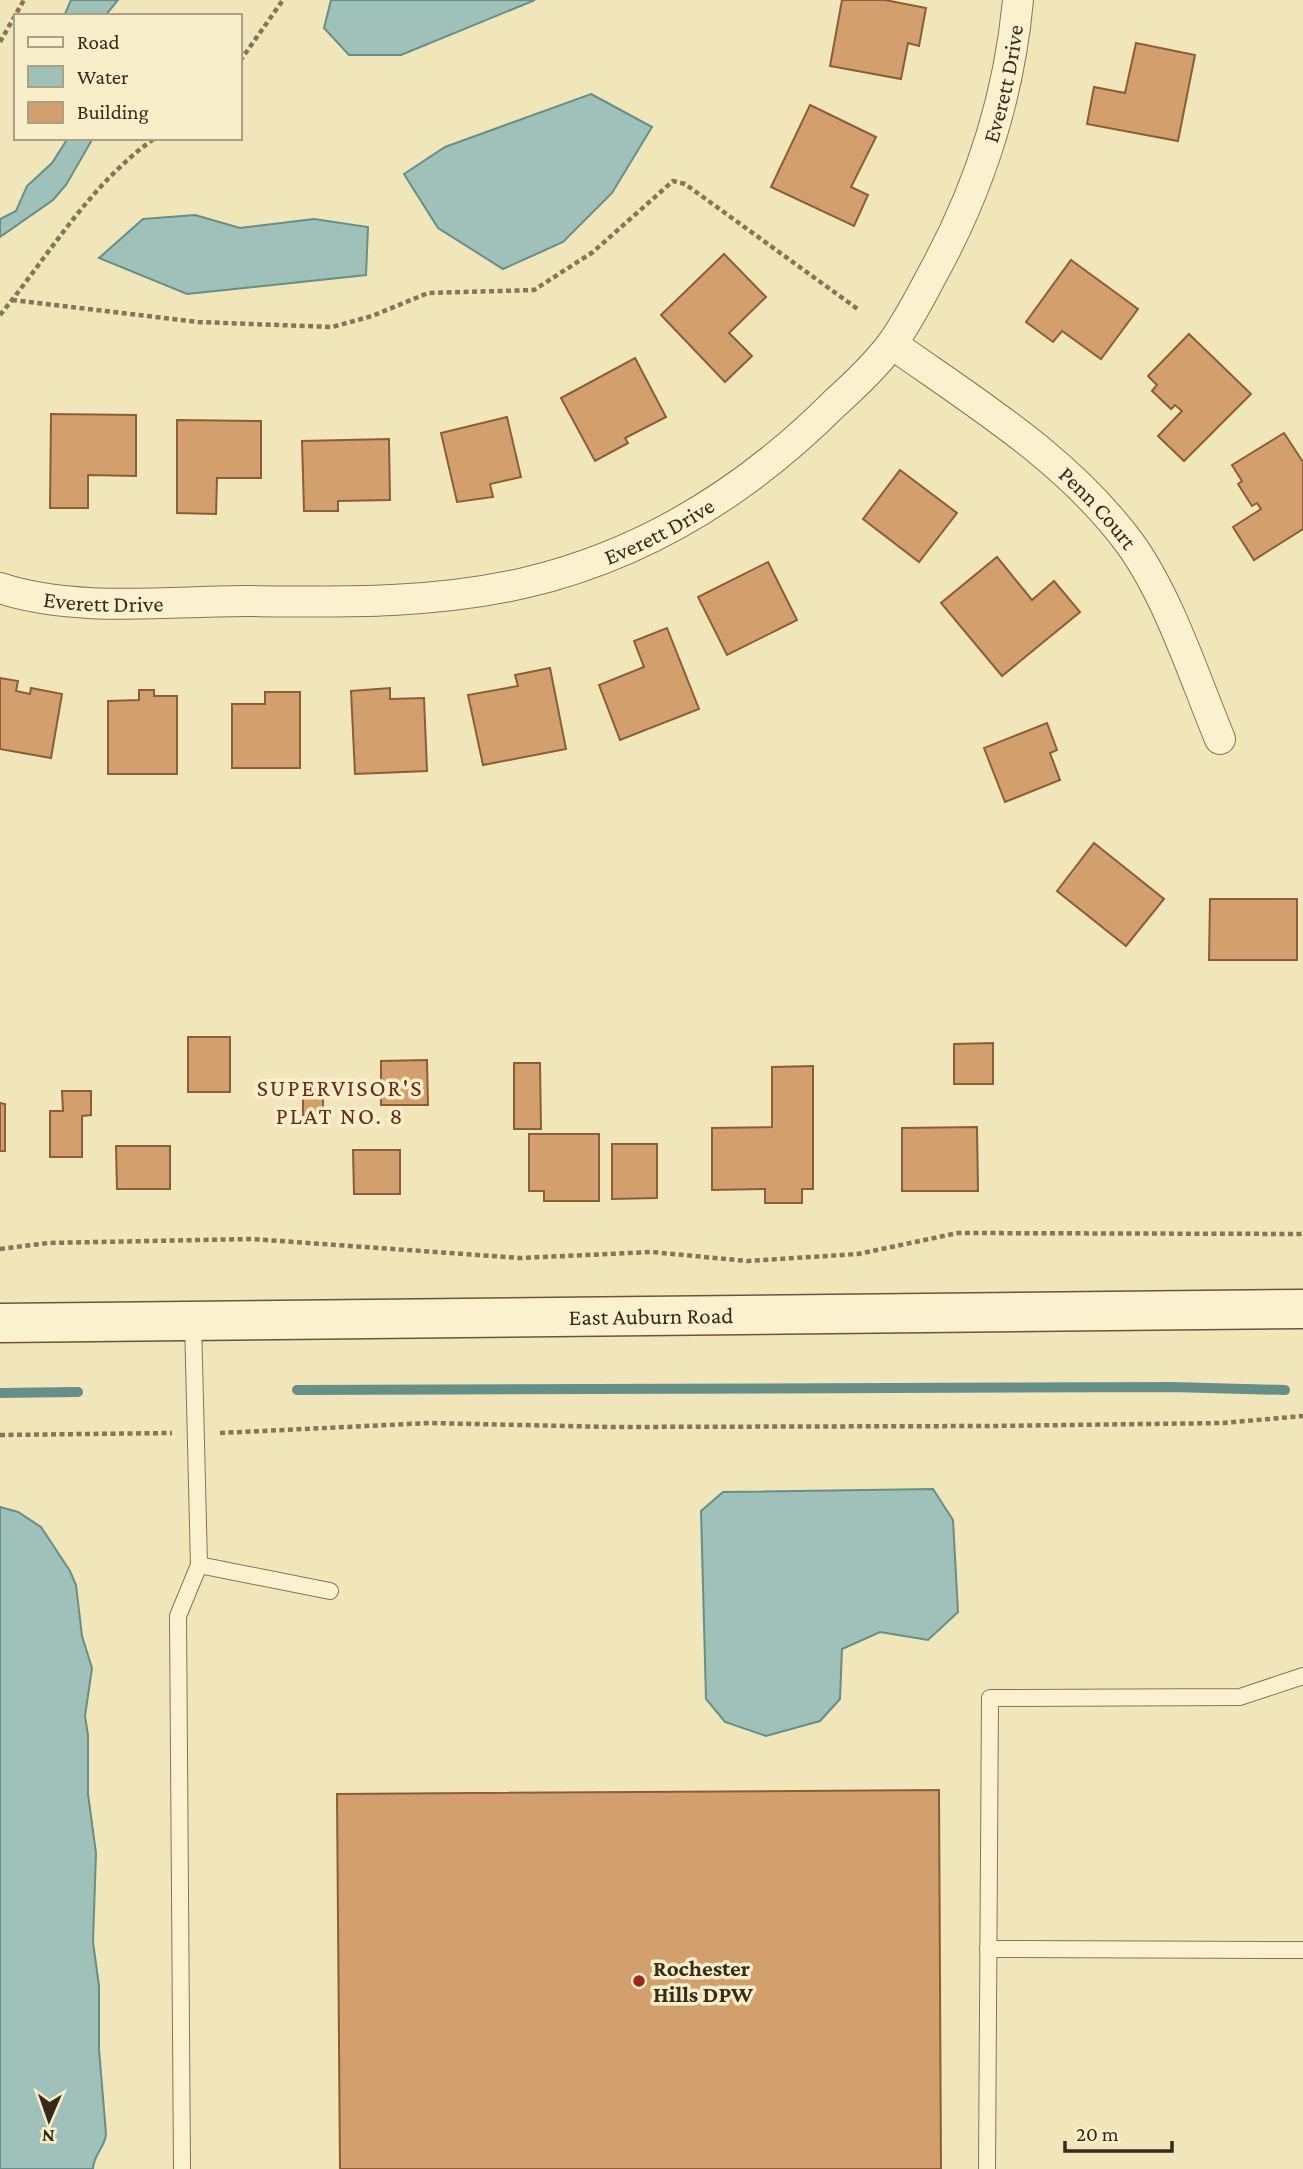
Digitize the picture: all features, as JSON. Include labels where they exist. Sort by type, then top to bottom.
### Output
[{"type":"main road","name":"East Auburn Road","points":[[0,1322],[1303,1309]]},
{"type":"street","name":"Everett Drive","points":[[0,588],[70,601],[402,602],[525,583],[619,553],[716,502],[761,471],[803,436],[892,344],[948,246],[980,178],[1004,94],[1018,0]]},
{"type":"street","name":"Penn Court","points":[[892,344],[1006,424],[1054,462],[1099,504],[1133,547],[1159,594],[1220,739]]},
{"type":"lane","points":[[182,2169],[178,1616],[199,1565],[193,1321]]},
{"type":"lane","points":[[199,1565],[330,1591]]},
{"type":"lane","points":[[987,2169],[990,1698],[1240,1697],[1303,1676]]},
{"type":"lane","points":[[988,1949],[1303,1950]]},
{"type":"path","points":[[242,58],[283,0]]},
{"type":"path","points":[[0,42],[14,18]]},
{"type":"path","points":[[0,315],[100,186],[128,158],[152,140]]},
{"type":"path","points":[[12,300],[198,322],[332,327],[372,316],[428,293],[534,290],[593,252],[673,181],[685,184],[859,310]]},
{"type":"path","points":[[0,1249],[48,1243],[252,1239],[520,1258],[652,1252],[747,1261],[858,1254],[958,1233],[1303,1234]]},
{"type":"path","points":[[232,1433],[429,1423],[612,1427],[990,1426],[1223,1423],[1303,1416]]},
{"type":"path","points":[[0,1435],[160,1433]]},
{"type":"water","points":[[71,0],[118,0],[107,14],[65,14]]},
{"type":"water","points":[[331,0],[535,0],[401,55],[349,55],[324,28]]},
{"type":"water","points":[[591,94],[652,127],[612,193],[563,242],[503,269],[438,228],[404,174],[445,147]]},
{"type":"water","points":[[67,140],[92,140],[66,185],[53,200],[0,237],[0,219],[16,211],[27,186],[52,163]]},
{"type":"water","points":[[195,215],[240,228],[314,219],[368,227],[366,275],[187,294],[99,258],[143,219]]},
{"type":"water","points":[[933,1489],[953,1520],[958,1612],[928,1640],[880,1632],[842,1649],[840,1699],[820,1721],[766,1736],[725,1722],[706,1699],[701,1511],[723,1492]]},
{"type":"water","points":[[0,1507],[18,1512],[41,1527],[70,1571],[76,1585],[82,1636],[92,1668],[85,1716],[88,1735],[88,1794],[96,1853],[93,1942],[99,1986],[99,2049],[106,2134],[93,2169],[0,2169]]},
{"type":"building","points":[[842,0],[885,0],[926,8],[919,46],[908,43],[901,79],[830,66]]},
{"type":"building","points":[[1136,43],[1195,55],[1178,141],[1087,124],[1094,87],[1125,93]]},
{"type":"building","points":[[810,105],[876,137],[851,187],[868,195],[854,226],[771,187]]},
{"type":"building","points":[[724,254],[766,297],[729,333],[752,356],[725,382],[661,315]]},
{"type":"building","points":[[1071,260],[1138,309],[1101,359],[1062,331],[1053,342],[1026,322]]},
{"type":"building","points":[[1189,334],[1251,394],[1184,461],[1158,436],[1182,411],[1175,405],[1171,409],[1152,391],[1157,385],[1148,376]]},
{"type":"building","points":[[635,358],[666,417],[625,438],[628,443],[595,461],[561,398]]},
{"type":"building","points":[[51,414],[136,415],[136,476],[88,475],[88,508],[50,508]]},
{"type":"building","points":[[507,417],[521,477],[490,484],[493,497],[457,502],[441,433]]},
{"type":"building","points":[[177,420],[261,421],[261,478],[217,478],[216,514],[177,513]]},
{"type":"building","points":[[1284,433],[1303,462],[1303,529],[1254,560],[1233,527],[1261,509],[1257,503],[1252,506],[1238,484],[1242,481],[1232,465]]},
{"type":"building","points":[[389,439],[390,500],[338,501],[338,511],[304,511],[302,441]]},
{"type":"building","points":[[900,470],[957,513],[919,562],[863,519]]},
{"type":"building","points":[[997,557],[1032,600],[1054,581],[1080,612],[1002,676],[941,603]]},
{"type":"building","points":[[768,562],[797,620],[727,655],[698,597]]},
{"type":"building","points":[[667,628],[699,709],[620,740],[599,685],[644,667],[634,641]]},
{"type":"building","points":[[550,668],[566,749],[483,765],[468,695],[518,686],[515,675]]},
{"type":"building","points":[[0,678],[18,681],[16,691],[30,694],[31,688],[62,694],[51,758],[0,749]]},
{"type":"building","points":[[390,688],[390,699],[424,698],[427,771],[355,774],[351,691]]},
{"type":"building","points":[[139,690],[154,690],[154,696],[177,696],[177,774],[108,774],[108,701],[139,700]]},
{"type":"building","points":[[265,692],[300,692],[300,768],[232,768],[232,704],[265,704]]},
{"type":"building","points":[[1047,723],[1057,750],[1050,753],[1060,780],[1005,802],[984,748]]},
{"type":"building","points":[[1094,843],[1164,899],[1126,946],[1057,891]]},
{"type":"building","points":[[1210,899],[1297,899],[1297,960],[1209,960]]},
{"type":"building","points":[[188,1037],[230,1037],[230,1092],[188,1092]]},
{"type":"building","points":[[993,1043],[993,1084],[954,1084],[954,1044]]},
{"type":"building","points":[[427,1060],[428,1105],[381,1105],[381,1061]]},
{"type":"building","points":[[514,1063],[540,1063],[541,1129],[514,1129]]},
{"type":"building","points":[[813,1066],[813,1189],[802,1189],[802,1203],[765,1203],[765,1189],[712,1190],[712,1128],[772,1127],[772,1067]]},
{"type":"building","points":[[303,1086],[323,1086],[323,1115],[303,1115]]},
{"type":"building","points":[[62,1091],[91,1091],[91,1115],[82,1116],[82,1157],[50,1157],[50,1111],[63,1111]]},
{"type":"building","points":[[0,1103],[5,1104],[5,1151],[0,1151]]},
{"type":"building","points":[[977,1127],[978,1191],[902,1191],[902,1128]]},
{"type":"building","points":[[529,1134],[599,1134],[599,1201],[544,1201],[544,1191],[529,1191]]},
{"type":"building","points":[[612,1144],[657,1144],[657,1198],[612,1199]]},
{"type":"building","points":[[116,1146],[170,1146],[170,1189],[117,1189]]},
{"type":"building","points":[[353,1150],[400,1150],[400,1194],[354,1194]]},
{"type":"building","name":"Rochester Hills DPW","points":[[939,1790],[941,2169],[340,2169],[337,1794]]},
{"type":"waterway","points":[[297,1390],[1172,1387],[1285,1390]]},
{"type":"waterway","points":[[0,1393],[78,1392]]},
{"type":"place","name":"Rochester Hills DPW","points":[[639,1981]]},
{"type":"district","name":"SUPERVISOR'S PLAT NO. 8","points":[[340,1102]]}]
